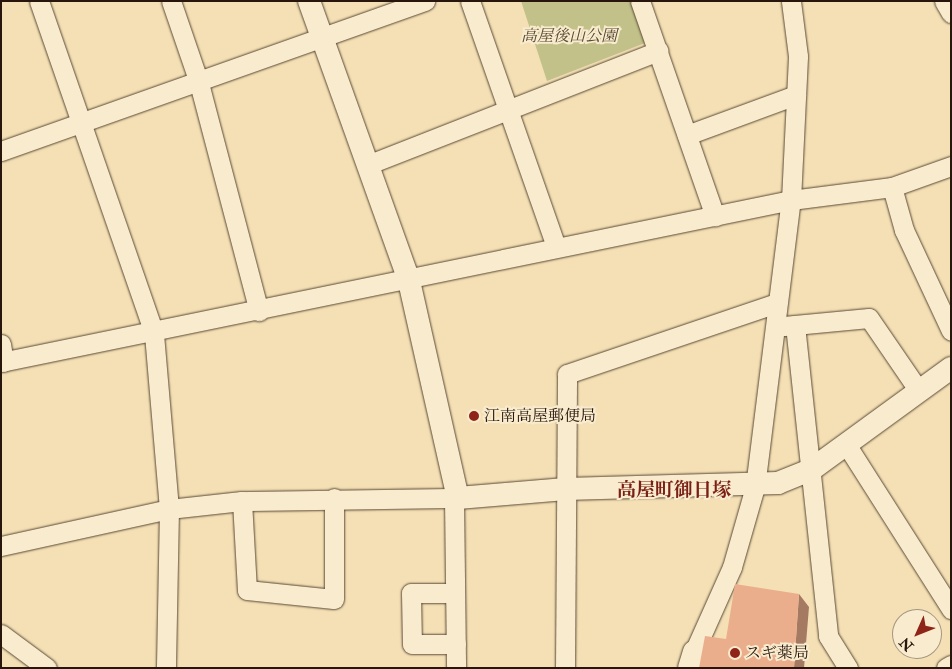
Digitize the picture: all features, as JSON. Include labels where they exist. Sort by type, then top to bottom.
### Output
[{"type":"street","points":[[39,1],[154,334],[169,509],[166,668]]},
{"type":"street","points":[[170,1],[199,83],[260,311]]},
{"type":"street","points":[[309,1],[409,281],[456,498],[456,668]]},
{"type":"street","points":[[1,151],[199,83],[322,36],[425,1]]},
{"type":"street","points":[[470,1],[556,248]]},
{"type":"street","points":[[640,1],[715,216]]},
{"type":"street","points":[[692,660],[732,567],[755,487],[791,200],[798,56],[791,1]]},
{"type":"street","points":[[944,1],[951,13]]},
{"type":"street","points":[[367,165],[507,108],[658,51]]},
{"type":"street","points":[[687,135],[796,95]]},
{"type":"street","points":[[2,356],[154,334],[791,200],[892,188],[951,166]]},
{"type":"street","points":[[892,188],[904,230],[951,331]]},
{"type":"street","points":[[564,668],[568,374],[778,304]]},
{"type":"street","points":[[775,327],[868,318],[919,391]]},
{"type":"street","points":[[795,325],[828,636],[848,668]]},
{"type":"street","points":[[1,546],[169,509],[242,501],[334,498],[456,498],[566,489],[755,487],[811,470],[951,368]]},
{"type":"street","points":[[846,444],[951,609]]},
{"type":"street","points":[[242,501],[247,590],[334,599],[334,498]]},
{"type":"street","points":[[455,593],[411,593],[412,644],[456,644]]},
{"type":"street","points":[[1,634],[47,668]]},
{"type":"street","points":[[946,668],[951,665]]},
{"type":"green space","name":"高屋後山公園","points":[[521,1],[631,1],[645,43],[547,81]]},
{"type":"building","points":[[735,584],[799,594],[794,668],[699,668],[705,636],[726,639]]},
{"type":"place","name":"江南高屋郵便局","points":[[474,416]]},
{"type":"place","name":"スギ薬局","points":[[735,653]]},
{"type":"district","name":"高屋町御日塚","points":[[674,491]]}]
